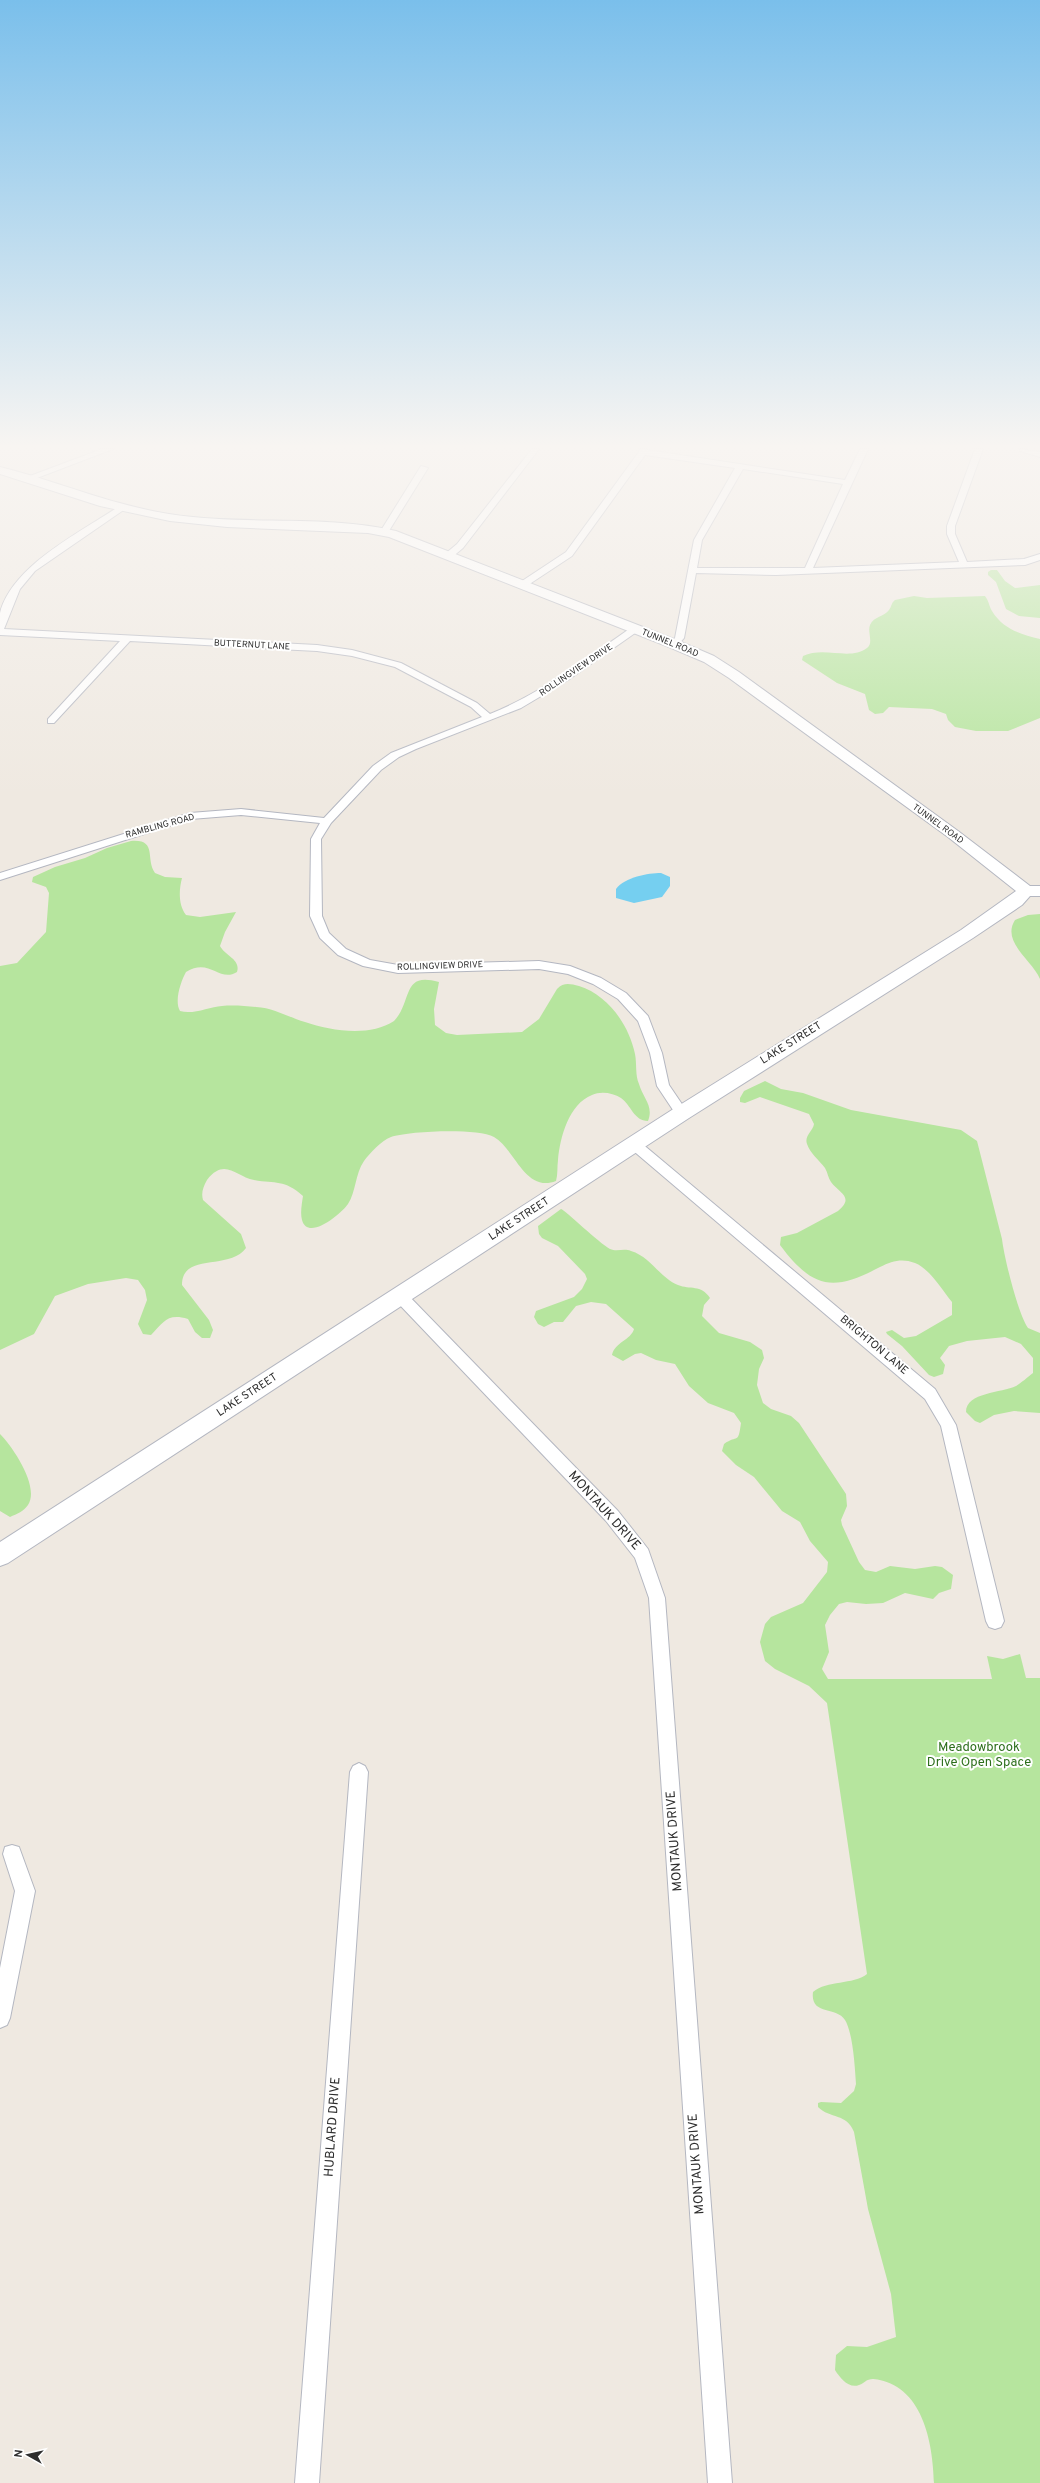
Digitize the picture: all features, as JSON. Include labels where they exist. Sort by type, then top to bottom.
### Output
[{"type":"main road","name":"TUNNEL ROAD","points":[[471,565],[709,659],[734,675],[1033,891]]},
{"type":"main road","name":"LAKE STREET","points":[[0,1555],[635,1145],[682,1113],[1033,891]]},
{"type":"street","points":[[0,628],[8,602],[22,578],[38,565]]},
{"type":"street","points":[[522,585],[553,565]]},
{"type":"street","points":[[674,644],[678,638],[693,565]]},
{"type":"street","points":[[809,565],[809,571]]},
{"type":"street","points":[[692,570],[745,573],[945,565]]},
{"type":"street","name":"ROLLINGVIEW DRIVE","points":[[635,629],[544,692],[518,706],[395,755],[377,768],[327,821],[316,839],[316,916],[324,935],[342,952],[367,963],[398,969],[539,965],[570,970],[597,981],[622,996],[644,1019],[656,1053],[663,1086],[682,1113]]},
{"type":"street","name":"BUTTERNUT LANE","points":[[0,632],[317,648],[352,652],[398,665],[474,705],[488,717]]},
{"type":"street","points":[[51,721],[127,639]]},
{"type":"street","name":"RAMBLING ROAD","points":[[0,877],[74,854],[117,837],[190,816],[241,812],[327,821]]},
{"type":"street","name":"BRIGHTON LANE","points":[[635,1145],[930,1394],[948,1425],[995,1621]]},
{"type":"street","name":"MONTAUK DRIVE","points":[[400,1296],[612,1516],[642,1554],[657,1598],[720,2483]]},
{"type":"street","name":"HUBLARD DRIVE","points":[[308,2483],[359,1772]]},
{"type":"street","points":[[0,2018],[26,1891],[12,1854]]},
{"type":"green space","points":[[991,570],[997,570],[1005,581],[1015,588],[1040,585],[1040,618],[1019,616],[1006,609],[996,582],[988,575],[988,572]]},
{"type":"green space","points":[[914,596],[927,598],[985,596],[992,611],[1001,622],[1019,633],[1040,639],[1040,718],[1008,731],[976,731],[955,727],[948,720],[946,714],[932,709],[889,707],[883,713],[875,714],[869,710],[865,694],[837,683],[802,660],[803,656],[811,653],[819,652],[845,654],[860,652],[867,648],[870,643],[869,628],[872,622],[887,612],[895,600]]},
{"type":"green space","points":[[131,841],[145,843],[148,847],[152,868],[155,873],[165,877],[182,878],[180,887],[180,902],[186,915],[200,917],[236,912],[225,932],[220,946],[237,964],[237,972],[231,975],[225,975],[202,967],[194,968],[186,972],[180,986],[178,997],[178,1007],[180,1011],[190,1012],[226,1006],[256,1007],[269,1009],[326,1028],[362,1031],[384,1026],[394,1021],[400,1013],[413,984],[419,981],[427,980],[439,982],[434,1009],[435,1025],[446,1033],[457,1035],[522,1032],[539,1019],[557,989],[562,985],[567,984],[579,986],[599,996],[608,1004],[616,1012],[628,1032],[635,1054],[638,1081],[649,1106],[650,1116],[648,1121],[636,1116],[621,1098],[614,1095],[599,1093],[584,1099],[577,1106],[567,1122],[559,1151],[556,1181],[545,1183],[536,1181],[528,1176],[501,1143],[494,1137],[485,1134],[443,1131],[413,1133],[391,1137],[380,1144],[364,1161],[361,1166],[351,1199],[345,1208],[325,1224],[311,1228],[305,1226],[301,1217],[303,1196],[290,1187],[280,1183],[254,1180],[230,1170],[219,1170],[213,1173],[204,1185],[202,1195],[203,1200],[241,1234],[246,1248],[238,1255],[229,1259],[198,1265],[190,1269],[184,1275],[182,1285],[209,1320],[213,1330],[210,1338],[202,1338],[195,1332],[188,1319],[181,1317],[166,1320],[151,1335],[143,1334],[138,1324],[147,1300],[145,1290],[138,1280],[126,1278],[88,1284],[55,1296],[34,1334],[0,1350],[0,966],[17,963],[46,932],[49,893],[46,887],[32,882],[33,877],[55,867]]},
{"type":"green space","points":[[1040,914],[1040,979],[1019,951],[1012,936],[1012,928],[1015,920],[1028,915]]},
{"type":"green space","points":[[765,1081],[781,1089],[803,1093],[851,1110],[961,1130],[977,1141],[1002,1239],[1008,1271],[1020,1311],[1028,1328],[1040,1333],[1040,1413],[1014,1411],[994,1415],[980,1423],[975,1421],[966,1412],[968,1405],[972,1400],[986,1394],[1016,1386],[1033,1373],[1033,1358],[1021,1344],[1005,1337],[967,1341],[949,1346],[940,1358],[945,1365],[943,1374],[934,1377],[929,1375],[902,1346],[887,1334],[886,1332],[892,1330],[904,1338],[916,1336],[952,1315],[952,1302],[931,1275],[920,1266],[910,1261],[897,1261],[889,1263],[864,1275],[836,1283],[825,1282],[814,1278],[803,1271],[792,1260],[780,1245],[781,1237],[797,1233],[838,1211],[843,1206],[845,1199],[844,1195],[829,1179],[825,1168],[808,1147],[806,1141],[814,1124],[809,1114],[760,1097],[745,1103],[740,1102],[740,1098],[744,1091]]},
{"type":"green space","name":"Meadowbrook Drive Open Space","points":[[561,1209],[610,1249],[628,1250],[638,1254],[672,1282],[678,1285],[703,1291],[710,1298],[704,1305],[702,1316],[719,1333],[750,1342],[762,1350],[764,1358],[759,1369],[757,1385],[763,1403],[771,1409],[791,1416],[799,1423],[846,1494],[847,1506],[841,1520],[842,1525],[859,1562],[865,1570],[876,1572],[890,1566],[915,1569],[935,1566],[942,1567],[953,1575],[951,1589],[939,1593],[933,1599],[905,1593],[883,1603],[866,1604],[847,1602],[839,1604],[830,1615],[825,1625],[829,1652],[822,1669],[828,1679],[992,1679],[987,1656],[1003,1659],[1020,1654],[1026,1678],[1040,1678],[1040,2483],[934,2483],[931,2451],[927,2434],[922,2418],[914,2404],[903,2392],[890,2383],[873,2379],[855,2386],[848,2384],[835,2370],[836,2355],[847,2346],[867,2347],[896,2337],[891,2294],[868,2209],[854,2132],[851,2126],[843,2119],[823,2111],[818,2107],[818,2103],[821,2102],[841,2103],[854,2091],[856,2084],[853,2051],[848,2026],[841,2016],[819,2008],[815,2005],[813,2000],[813,1992],[825,1986],[855,1980],[867,1974],[827,1703],[809,1686],[775,1669],[765,1661],[760,1642],[765,1624],[771,1617],[803,1603],[827,1572],[828,1562],[810,1541],[800,1522],[782,1511],[754,1477],[736,1465],[722,1451],[724,1444],[737,1438],[739,1434],[741,1423],[734,1413],[708,1403],[689,1386],[675,1364],[656,1360],[641,1353],[635,1354],[623,1361],[612,1355],[616,1347],[630,1336],[634,1329],[606,1304],[591,1302],[576,1306],[563,1322],[554,1322],[544,1327],[538,1324],[534,1317],[536,1311],[574,1297],[582,1289],[587,1279],[585,1274],[558,1246],[542,1238],[539,1234],[538,1226]]},
{"type":"green space","points":[[0,1434],[18,1457],[31,1488],[31,1497],[28,1505],[22,1511],[10,1517],[0,1511]]},
{"type":"water","points":[[661,873],[670,877],[670,886],[662,897],[634,903],[616,898],[616,889],[625,881],[643,875]]}]
